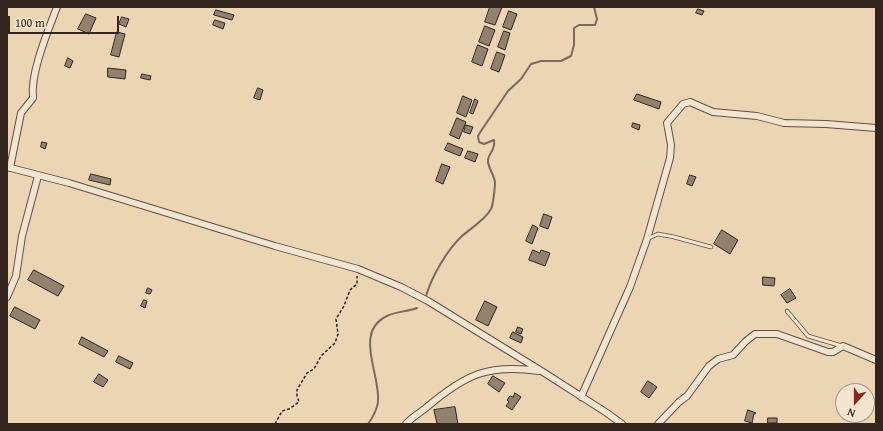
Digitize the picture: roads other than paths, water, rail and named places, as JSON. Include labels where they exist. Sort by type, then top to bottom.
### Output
[{"type":"street","points":[[57,7],[42,50],[32,87],[33,98],[21,113],[8,167],[69,183],[275,246],[358,269],[401,287],[428,301],[581,396],[622,424]]},
{"type":"street","points":[[581,396],[623,304],[647,239],[670,158],[671,145],[667,123],[683,104],[690,102],[713,112],[757,116],[784,123],[826,124],[876,128]]},
{"type":"street","points":[[7,298],[16,276],[22,236],[38,176]]},
{"type":"street","points":[[658,424],[679,402],[687,396],[709,366],[718,360],[733,355],[755,334],[777,334],[828,352],[834,352],[843,346],[876,360]]},
{"type":"street","points":[[406,424],[455,385],[473,375],[492,370],[517,368],[543,372]]},
{"type":"lane","points":[[647,239],[658,234],[711,247]]},
{"type":"lane","points":[[787,311],[808,336],[843,346]]},
{"type":"waterway","points":[[426,296],[436,272],[451,248],[462,236],[478,224],[492,207],[495,182],[488,159],[494,147],[494,140],[484,144],[479,142],[478,136],[508,91],[521,79],[531,64],[541,61],[561,61],[571,56],[574,45],[574,28],[579,25],[595,25],[597,19],[594,7]]},
{"type":"waterway","points":[[368,424],[377,408],[378,402],[378,391],[371,355],[370,343],[372,332],[377,323],[387,316],[417,308]]}]
